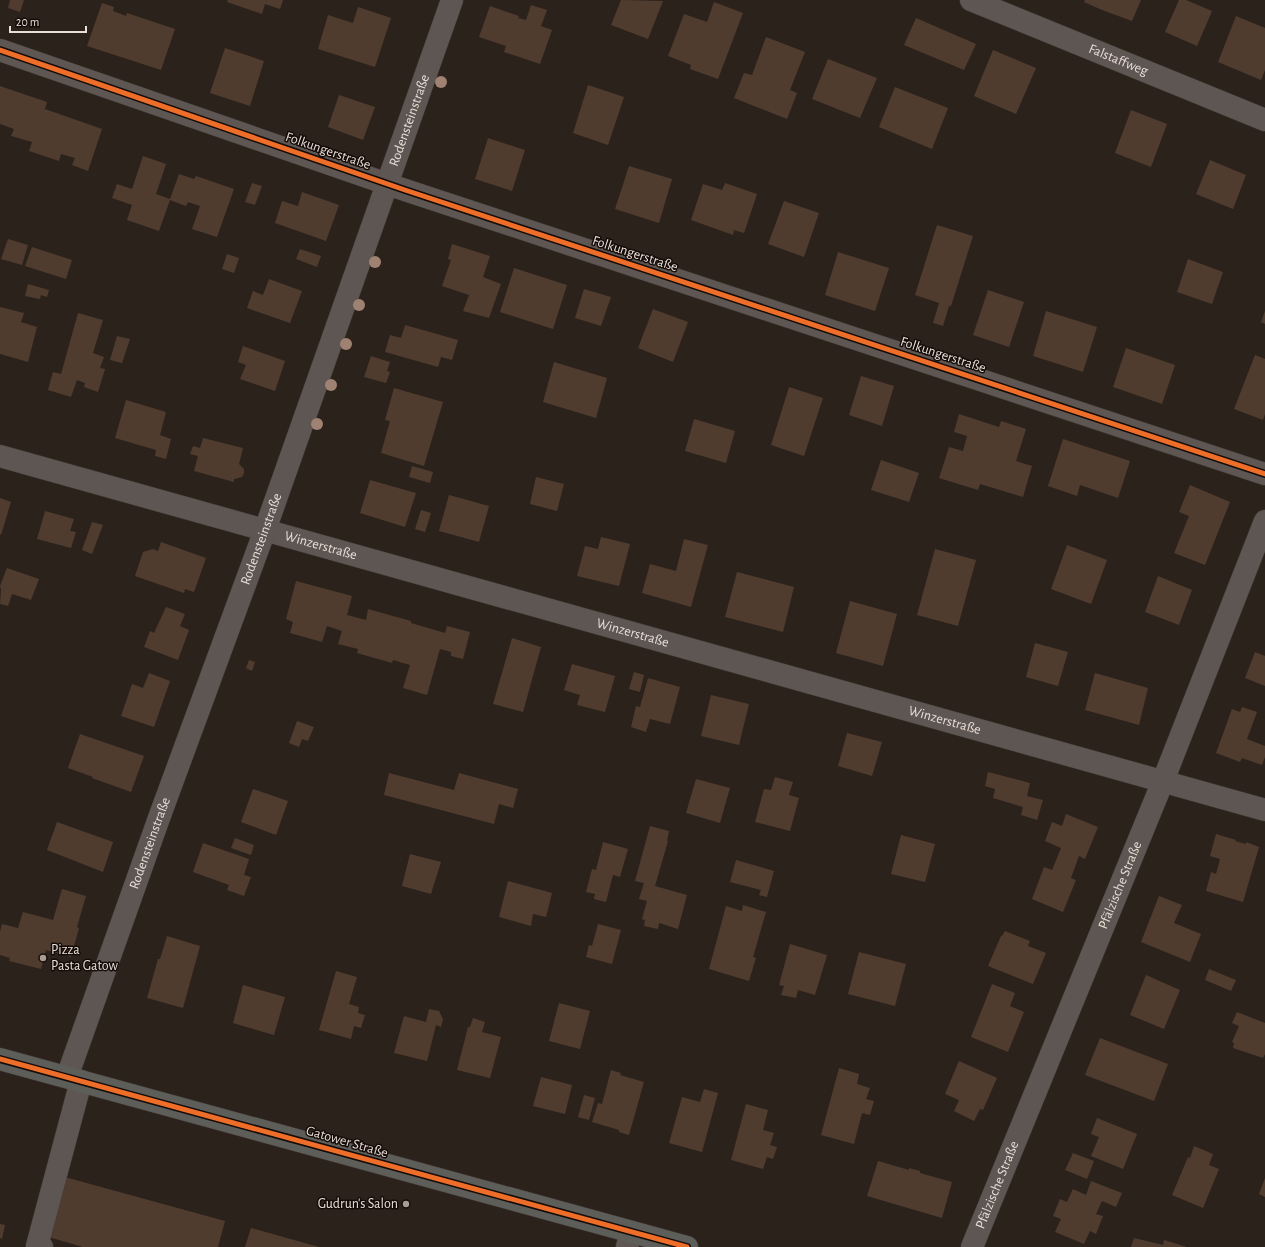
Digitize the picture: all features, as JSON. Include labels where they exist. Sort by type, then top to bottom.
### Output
[{"type":"main road","name":"Gatower Straße","points":[[0,1059],[74,1079],[629,1240],[687,1247]]},
{"type":"street","name":"Rodensteinstraße","points":[[42,1247],[37,1246],[74,1079],[153,833],[265,530],[452,0]]},
{"type":"street","name":"Falstaffweg","points":[[971,0],[1265,120]]},
{"type":"street","name":"Folkungerstraße","points":[[0,50],[388,184],[1265,474]]},
{"type":"street","name":"Winzerstraße","points":[[0,456],[1265,810]]},
{"type":"street","name":"Pfälzische Straße","points":[[972,1247],[1163,781],[1265,521]]},
{"type":"building","points":[[10,0],[24,0],[20,12],[8,8]]},
{"type":"building","points":[[228,0],[283,0],[280,9],[265,4],[262,14],[227,2]]},
{"type":"building","points":[[621,0],[663,1],[648,39],[611,25]]},
{"type":"building","points":[[1085,0],[1141,0],[1132,21],[1084,2]]},
{"type":"building","points":[[1179,0],[1186,0],[1212,11],[1197,46],[1165,32]]},
{"type":"building","points":[[714,2],[743,13],[718,79],[690,69],[691,65],[668,56],[684,14],[707,22]]},
{"type":"building","points":[[102,3],[114,7],[113,11],[126,16],[127,13],[175,29],[161,70],[87,46]]},
{"type":"building","points":[[531,5],[547,10],[541,26],[552,30],[540,64],[504,52],[506,46],[479,37],[490,6],[526,20]]},
{"type":"building","points":[[358,7],[391,18],[375,67],[318,49],[328,15],[353,23]]},
{"type":"building","points":[[1236,16],[1265,28],[1265,70],[1261,80],[1218,62]]},
{"type":"building","points":[[916,18],[976,44],[964,70],[904,45]]},
{"type":"building","points":[[766,37],[805,52],[790,90],[797,93],[787,119],[734,98],[744,73],[752,75]]},
{"type":"building","points":[[225,48],[264,61],[250,106],[210,93]]},
{"type":"building","points":[[993,50],[1036,68],[1016,114],[974,96]]},
{"type":"building","points":[[828,59],[877,78],[860,118],[812,99]]},
{"type":"building","points":[[588,85],[624,97],[608,145],[573,133]]},
{"type":"building","points":[[0,86],[47,102],[45,109],[102,129],[88,171],[72,165],[75,158],[61,154],[59,161],[29,151],[32,142],[11,136],[14,129],[0,124]]},
{"type":"building","points":[[895,87],[948,108],[932,149],[879,127]]},
{"type":"building","points":[[339,95],[375,107],[363,140],[328,127]]},
{"type":"building","points":[[1131,110],[1167,124],[1151,167],[1115,153]]},
{"type":"building","points":[[488,138],[525,150],[512,191],[475,179]]},
{"type":"building","points":[[143,156],[166,164],[156,194],[170,199],[179,174],[194,179],[196,176],[234,189],[217,237],[192,229],[200,206],[188,202],[186,206],[170,200],[159,231],[127,220],[132,205],[112,198],[117,184],[132,189]]},
{"type":"building","points":[[1210,160],[1246,175],[1233,209],[1196,194]]},
{"type":"building","points":[[629,166],[672,179],[659,223],[615,209]]},
{"type":"building","points":[[252,183],[262,186],[255,205],[245,202]]},
{"type":"building","points":[[725,183],[757,194],[744,233],[734,230],[733,235],[691,220],[703,184],[722,190]]},
{"type":"building","points":[[302,192],[339,205],[326,241],[275,223],[282,201],[298,206]]},
{"type":"building","points":[[784,201],[819,213],[804,257],[768,244]]},
{"type":"building","points":[[937,225],[973,236],[951,306],[949,306],[943,326],[933,323],[939,303],[915,295]]},
{"type":"building","points":[[8,239],[28,245],[22,265],[1,259]]},
{"type":"building","points":[[452,244],[490,256],[483,277],[501,284],[489,318],[463,311],[469,295],[442,286],[451,260],[448,259]]},
{"type":"building","points":[[32,247],[72,260],[66,279],[25,266]]},
{"type":"building","points":[[300,249],[321,256],[317,267],[296,259]]},
{"type":"building","points":[[838,252],[889,268],[875,311],[825,295]]},
{"type":"building","points":[[227,254],[239,258],[234,273],[222,269]]},
{"type":"building","points":[[1188,259],[1223,272],[1212,304],[1177,292]]},
{"type":"building","points":[[514,268],[567,285],[553,329],[500,312]]},
{"type":"building","points":[[269,279],[302,291],[290,323],[247,308],[253,291],[263,295]]},
{"type":"building","points":[[28,284],[49,290],[47,297],[41,295],[40,299],[25,296]]},
{"type":"building","points":[[584,289],[611,297],[601,326],[575,318]]},
{"type":"building","points":[[988,290],[1024,302],[1009,347],[973,335]]},
{"type":"building","points":[[0,307],[24,313],[21,322],[37,327],[28,362],[0,354]]},
{"type":"building","points":[[653,309],[688,322],[673,362],[638,348]]},
{"type":"building","points":[[1046,311],[1097,327],[1083,372],[1033,356]]},
{"type":"building","points":[[1265,311],[1265,324],[1261,322]]},
{"type":"building","points":[[78,313],[103,320],[93,353],[104,357],[100,368],[105,369],[98,392],[84,387],[85,383],[77,380],[71,397],[48,390],[53,372],[61,374]]},
{"type":"building","points":[[405,325],[458,340],[452,360],[441,357],[438,367],[385,352],[390,335],[401,338]]},
{"type":"building","points":[[117,336],[130,339],[122,363],[110,360]]},
{"type":"building","points":[[243,346],[285,361],[275,391],[240,379],[246,365],[238,362]]},
{"type":"building","points":[[1126,348],[1175,365],[1162,404],[1113,387]]},
{"type":"building","points":[[1255,355],[1265,359],[1265,414],[1263,420],[1234,409]]},
{"type":"building","points":[[371,356],[390,362],[387,371],[390,372],[386,383],[364,377]]},
{"type":"building","points":[[554,362],[607,378],[596,418],[543,402]]},
{"type":"building","points":[[861,376],[894,386],[882,426],[849,415]]},
{"type":"building","points":[[789,387],[823,398],[804,456],[771,445]]},
{"type":"building","points":[[394,388],[443,402],[424,466],[381,453],[390,421],[385,420]]},
{"type":"building","points":[[126,400],[166,412],[160,435],[171,439],[166,459],[155,456],[156,450],[115,438]]},
{"type":"building","points":[[959,414],[999,427],[1001,421],[1026,429],[1016,461],[1032,466],[1023,497],[980,484],[978,490],[939,478],[949,447],[963,451],[967,436],[954,432]]},
{"type":"building","points":[[694,419],[735,431],[726,463],[685,451]]},
{"type":"building","points":[[203,438],[243,448],[239,464],[244,469],[242,477],[234,479],[234,482],[194,471],[198,456],[190,454],[193,446],[200,448]]},
{"type":"building","points":[[1063,439],[1130,461],[1118,498],[1080,485],[1077,496],[1048,486]]},
{"type":"building","points":[[881,460],[919,473],[909,502],[871,490]]},
{"type":"building","points":[[412,466],[433,472],[430,483],[409,477]]},
{"type":"building","points":[[536,477],[564,484],[557,511],[530,504]]},
{"type":"building","points":[[370,480],[416,493],[405,527],[360,513]]},
{"type":"building","points":[[1190,485],[1230,502],[1205,565],[1174,553],[1189,516],[1179,512]]},
{"type":"building","points":[[449,495],[489,506],[479,542],[439,531]]},
{"type":"building","points":[[0,498],[11,502],[1,535],[0,534]]},
{"type":"building","points":[[421,510],[431,513],[425,532],[415,529]]},
{"type":"building","points":[[45,511],[74,519],[70,531],[76,532],[71,548],[37,539]]},
{"type":"building","points":[[92,522],[103,525],[92,554],[82,550]]},
{"type":"building","points":[[601,537],[630,544],[619,586],[577,576],[585,546],[598,549]]},
{"type":"building","points":[[684,539],[708,545],[691,607],[642,593],[650,564],[676,571]]},
{"type":"building","points":[[161,542],[206,558],[194,592],[185,589],[184,593],[135,576],[143,552],[153,549],[158,551]]},
{"type":"building","points":[[1067,545],[1107,560],[1091,604],[1051,589]]},
{"type":"building","points":[[935,549],[976,560],[958,626],[917,615]]},
{"type":"building","points":[[7,568],[39,579],[31,600],[12,594],[8,606],[0,604],[0,586]]},
{"type":"building","points":[[737,572],[794,587],[783,632],[725,617]]},
{"type":"building","points":[[1158,576],[1192,590],[1179,625],[1145,612]]},
{"type":"building","points":[[296,581],[352,596],[347,615],[366,620],[368,609],[411,621],[411,623],[445,633],[447,626],[470,632],[463,659],[451,656],[451,652],[440,649],[427,695],[403,688],[410,665],[393,660],[392,663],[357,653],[358,649],[338,644],[342,631],[327,626],[322,642],[290,633],[293,622],[286,619]]},
{"type":"building","points":[[850,601],[897,614],[883,666],[836,653]]},
{"type":"building","points":[[166,607],[185,614],[180,626],[189,630],[178,660],[144,647],[150,631],[154,633]]},
{"type":"building","points":[[512,638],[541,647],[523,712],[493,704]]},
{"type":"building","points":[[1035,643],[1068,652],[1058,686],[1026,677]]},
{"type":"building","points":[[1255,652],[1265,656],[1265,686],[1245,678]]},
{"type":"building","points":[[249,660],[255,662],[252,671],[246,668]]},
{"type":"building","points":[[572,664],[615,676],[605,712],[577,705],[580,695],[564,690]]},
{"type":"building","points":[[634,672],[644,675],[640,692],[629,689]]},
{"type":"building","points":[[149,673],[170,681],[154,727],[121,716],[132,684],[143,688]]},
{"type":"building","points":[[1095,673],[1148,688],[1139,725],[1085,710]]},
{"type":"building","points":[[648,678],[680,687],[670,724],[650,719],[646,732],[631,727],[636,706],[640,707]]},
{"type":"building","points":[[711,695],[749,704],[739,745],[701,736]]},
{"type":"building","points":[[1242,707],[1257,712],[1247,739],[1265,746],[1265,757],[1262,765],[1242,758],[1240,762],[1216,753],[1232,709],[1240,712]]},
{"type":"building","points":[[297,721],[314,727],[308,741],[302,739],[299,747],[289,743]]},
{"type":"building","points":[[847,733],[882,742],[872,776],[838,766]]},
{"type":"building","points":[[80,734],[144,756],[131,792],[68,768]]},
{"type":"building","points":[[988,772],[1030,783],[1027,796],[1043,800],[1037,820],[1021,815],[1023,807],[993,798],[995,789],[985,786]]},
{"type":"building","points":[[389,773],[454,790],[459,773],[518,789],[513,808],[499,804],[494,824],[384,795]]},
{"type":"building","points":[[775,777],[793,782],[789,795],[799,798],[790,831],[755,822],[764,789],[771,790]]},
{"type":"building","points":[[696,779],[730,788],[720,823],[686,813]]},
{"type":"building","points":[[253,789],[288,801],[276,835],[241,822]]},
{"type":"building","points":[[1066,814],[1098,827],[1085,859],[1079,856],[1071,878],[1076,880],[1063,912],[1032,899],[1044,867],[1052,870],[1061,848],[1045,841],[1052,822],[1062,826]]},
{"type":"building","points":[[57,822],[113,842],[103,872],[47,850]]},
{"type":"building","points":[[650,826],[669,831],[668,841],[655,886],[687,895],[678,929],[659,923],[658,929],[644,926],[645,920],[642,919],[647,901],[639,899],[644,883],[635,881]]},
{"type":"building","points":[[1216,834],[1236,840],[1235,841],[1246,844],[1246,842],[1259,847],[1243,902],[1206,891],[1211,872],[1216,874],[1220,859],[1210,856]]},
{"type":"building","points":[[901,835],[935,844],[925,882],[891,874]]},
{"type":"building","points":[[235,838],[254,845],[251,855],[231,848]]},
{"type":"building","points":[[603,842],[628,849],[620,877],[613,875],[606,902],[594,899],[595,894],[586,892],[592,869],[596,870]]},
{"type":"building","points":[[203,843],[249,859],[244,875],[251,877],[244,896],[227,890],[229,885],[193,872]]},
{"type":"building","points":[[410,854],[441,862],[431,894],[402,886]]},
{"type":"building","points":[[736,860],[774,871],[767,897],[759,895],[761,890],[730,882]]},
{"type":"building","points":[[508,881],[552,893],[546,917],[533,914],[531,926],[499,917]]},
{"type":"building","points":[[62,889],[86,896],[77,927],[79,928],[71,957],[46,950],[41,969],[9,961],[10,958],[0,955],[0,932],[2,924],[18,928],[23,912],[53,920]]},
{"type":"building","points":[[1159,896],[1182,905],[1174,923],[1201,934],[1190,962],[1141,942]]},
{"type":"building","points":[[743,905],[766,912],[753,957],[756,958],[749,981],[709,969],[726,906],[742,911]]},
{"type":"building","points":[[598,924],[621,930],[612,964],[586,957],[589,945],[592,946]]},
{"type":"building","points":[[1005,931],[1030,941],[1028,946],[1046,953],[1033,984],[988,966],[1001,936]]},
{"type":"building","points":[[167,936],[200,946],[183,1008],[147,998],[158,959],[160,959]]},
{"type":"building","points":[[790,944],[827,955],[815,995],[798,990],[796,998],[781,995],[784,986],[779,985]]},
{"type":"building","points":[[859,952],[906,964],[895,1006],[848,994]]},
{"type":"building","points":[[1209,969],[1236,980],[1231,991],[1205,980]]},
{"type":"building","points":[[336,971],[357,977],[349,1004],[359,1007],[358,1013],[365,1015],[361,1028],[354,1026],[351,1039],[319,1030]]},
{"type":"building","points":[[1146,975],[1180,990],[1164,1029],[1130,1015]]},
{"type":"building","points":[[992,984],[1015,993],[1010,1006],[1024,1012],[1008,1052],[971,1037]]},
{"type":"building","points":[[243,985],[285,997],[274,1035],[233,1023]]},
{"type":"building","points":[[559,1003],[590,1011],[580,1049],[549,1041]]},
{"type":"building","points":[[429,1009],[439,1011],[443,1019],[441,1027],[436,1025],[427,1061],[394,1053],[404,1016],[426,1022]]},
{"type":"building","points":[[1237,1012],[1265,1023],[1265,1054],[1263,1058],[1233,1048],[1234,1043],[1232,1042],[1239,1026],[1232,1023]]},
{"type":"building","points":[[473,1018],[485,1022],[482,1032],[501,1037],[490,1078],[457,1070],[468,1027],[470,1027]]},
{"type":"building","points":[[1100,1038],[1168,1064],[1154,1101],[1085,1075]]},
{"type":"building","points":[[959,1061],[997,1078],[983,1110],[980,1109],[974,1121],[954,1111],[959,1100],[945,1094]]},
{"type":"building","points":[[839,1068],[859,1074],[857,1084],[870,1088],[866,1099],[874,1101],[870,1115],[862,1113],[854,1144],[821,1135]]},
{"type":"building","points":[[611,1070],[621,1073],[620,1075],[644,1082],[629,1135],[619,1132],[619,1130],[592,1122],[598,1103],[602,1104]]},
{"type":"building","points":[[541,1077],[572,1085],[565,1114],[533,1106]]},
{"type":"building","points":[[704,1089],[718,1093],[702,1152],[669,1143],[682,1097],[700,1102]]},
{"type":"building","points":[[584,1095],[595,1098],[589,1120],[578,1117]]},
{"type":"building","points":[[746,1104],[768,1110],[763,1130],[774,1133],[770,1145],[777,1147],[773,1159],[767,1157],[763,1169],[731,1160]]},
{"type":"building","points":[[1097,1118],[1137,1134],[1123,1169],[1091,1156],[1099,1137],[1091,1134]]},
{"type":"building","points":[[1194,1146],[1213,1154],[1209,1165],[1219,1169],[1203,1208],[1172,1195],[1188,1157],[1190,1158]]},
{"type":"building","points":[[1073,1153],[1094,1161],[1087,1179],[1065,1170]]},
{"type":"building","points":[[878,1161],[909,1170],[909,1168],[920,1171],[920,1173],[952,1182],[942,1218],[867,1196]]},
{"type":"building","points":[[61,1176],[225,1221],[218,1247],[83,1247],[45,1236]]},
{"type":"building","points":[[1265,1178],[1265,1197],[1259,1194]]},
{"type":"building","points":[[1091,1181],[1122,1193],[1116,1207],[1102,1201],[1096,1214],[1103,1216],[1096,1234],[1090,1231],[1084,1244],[1055,1232],[1061,1219],[1053,1216],[1060,1199],[1067,1202],[1073,1189],[1086,1195]]},
{"type":"building","points":[[0,1224],[5,1225],[2,1239],[0,1238]]},
{"type":"building","points":[[251,1228],[319,1247],[245,1247]]},
{"type":"building","points":[[1134,1238],[1163,1245],[1164,1240],[1187,1247],[1131,1247]]},
{"type":"cycle path","points":[[0,50],[405,190],[1265,474]]},
{"type":"cycle path","points":[[0,1059],[687,1247]]},
{"type":"place","name":"Pizza Pasta Gatow","points":[[43,958]]},
{"type":"place","name":"Gudrun's Salon","points":[[406,1204]]}]
